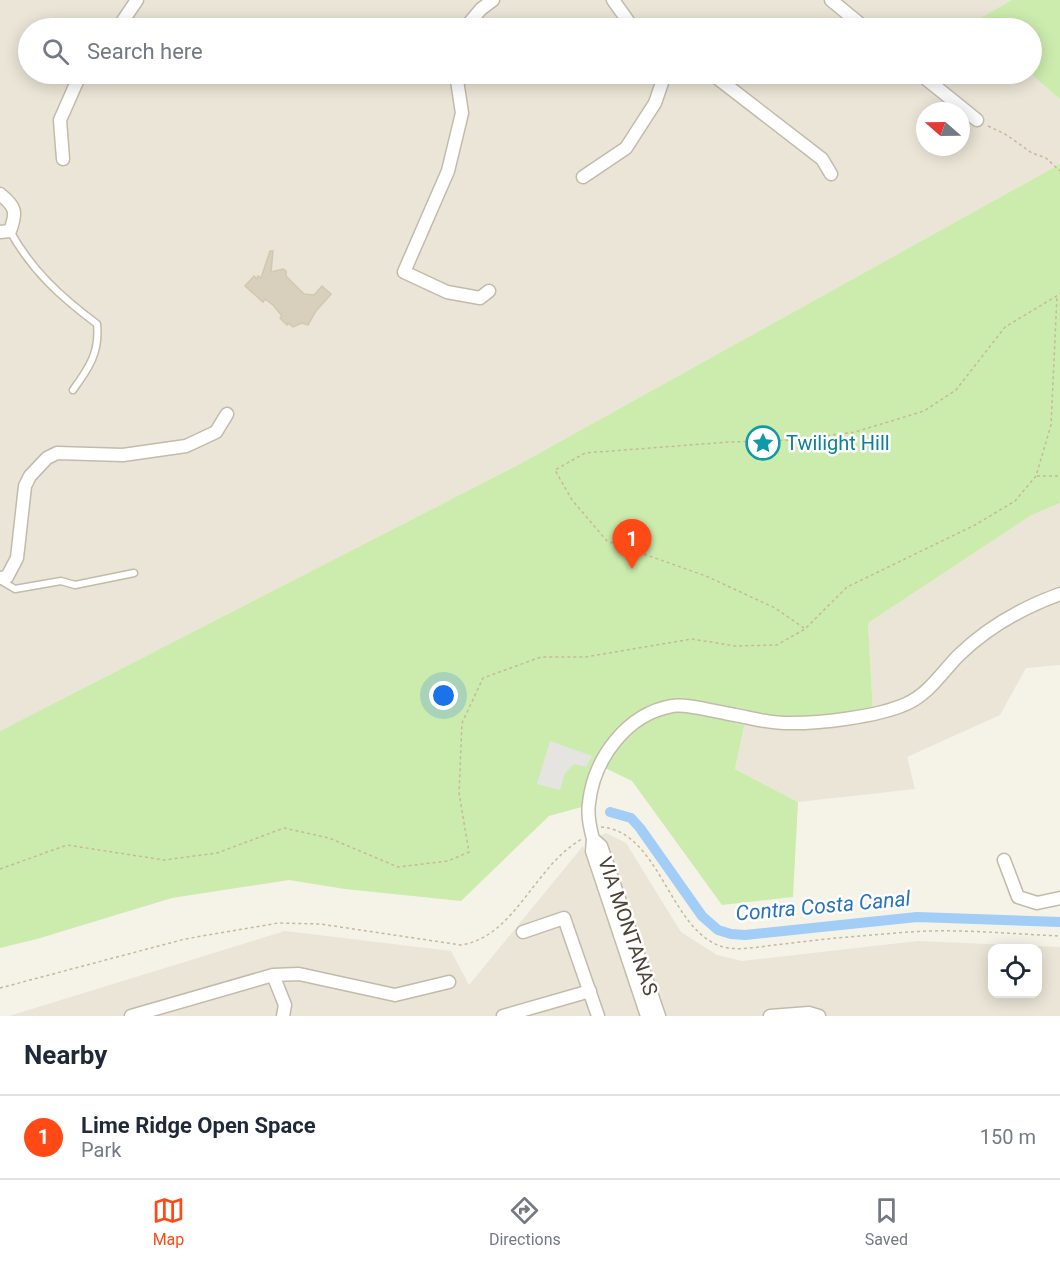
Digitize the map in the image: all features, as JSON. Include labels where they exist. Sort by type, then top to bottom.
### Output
[{"type":"street","points":[[125,18],[137,0]]},
{"type":"street","points":[[473,18],[493,0]]},
{"type":"street","points":[[614,0],[626,18]]},
{"type":"street","points":[[831,0],[853,18]]},
{"type":"street","points":[[63,159],[60,120],[76,84]]},
{"type":"street","points":[[458,84],[462,113],[448,171],[404,272],[447,292],[480,298],[489,291]]},
{"type":"street","points":[[583,177],[626,148],[655,103],[662,84]]},
{"type":"street","points":[[725,84],[822,159],[831,174]]},
{"type":"street","points":[[932,84],[977,120]]},
{"type":"street","points":[[0,194],[11,203],[15,216],[5,231]]},
{"type":"street","points":[[0,579],[7,577],[16,558],[25,486],[30,476],[47,458],[57,453],[123,455],[186,446],[216,432],[227,414]]},
{"type":"street","name":"VIA MONTANAS","points":[[647,1016],[592,851],[593,839],[588,805],[606,753],[621,733],[655,710],[675,705],[783,723],[818,722],[873,713],[906,704],[922,693],[960,654],[993,628],[1039,602],[1060,594]]},
{"type":"street","name":"VIA MONTANAS","points":[[593,839],[601,846],[658,1016]]},
{"type":"street","points":[[1004,860],[1018,897],[1037,903],[1060,898]]},
{"type":"street","points":[[523,932],[564,918],[598,1016]]},
{"type":"street","points":[[130,1016],[273,975],[299,974],[395,995],[449,982]]},
{"type":"street","points":[[273,975],[285,1005],[283,1016]]},
{"type":"street","points":[[503,1016],[590,991]]},
{"type":"street","points":[[770,1016],[809,1013],[819,1016]]},
{"type":"lane","points":[[5,231],[62,298],[97,324],[99,340],[94,358],[73,390]]},
{"type":"lane","points":[[0,579],[15,589],[61,581],[75,585],[134,573]]},
{"type":"path","points":[[977,120],[1005,134],[1032,153],[1046,158],[1060,171]]},
{"type":"path","points":[[0,869],[67,845],[164,860],[217,853],[284,828],[329,838],[398,867],[448,861],[469,852],[459,793],[462,723],[483,678],[541,657],[586,657],[692,639],[735,646],[777,645],[805,629],[847,587],[975,525],[1014,501],[1036,476],[1051,425],[1059,295]]},
{"type":"path","points":[[805,629],[775,608],[706,576],[607,541],[572,500],[555,470],[585,453],[729,442],[794,440],[855,432],[924,411],[956,390],[1005,327],[1059,295]]},
{"type":"path","points":[[1036,476],[1060,476]]},
{"type":"shaded area","points":[[0,0],[1012,0],[980,18],[18,18],[18,84],[1042,83],[1060,99],[1060,164],[516,466],[0,731]]},
{"type":"shaded area","points":[[1060,503],[1060,665],[1026,668],[1000,715],[907,757],[915,789],[798,802],[735,769],[746,717],[873,713],[868,623],[1030,516]]},
{"type":"shaded area","points":[[550,741],[592,756],[586,767],[574,764],[565,773],[560,790],[537,784]]},
{"type":"shaded area","points":[[606,833],[626,843],[681,932],[717,955],[742,961],[918,941],[989,944],[988,998],[1042,998],[1042,946],[1060,947],[1060,1016],[659,1016],[593,839]]},
{"type":"shaded area","points":[[583,846],[642,1016],[9,1016],[285,931],[451,951],[469,985]]},
{"type":"green space","points":[[1012,0],[1060,0],[1060,99],[1042,83],[1042,18],[980,18]]},
{"type":"green space","points":[[1060,164],[1060,503],[1030,516],[868,623],[873,713],[818,722],[746,717],[735,769],[798,802],[793,897],[722,905],[632,781],[601,766],[589,805],[549,816],[461,901],[345,889],[289,880],[172,898],[0,948],[0,731],[516,466]]},
{"type":"building","points":[[270,251],[273,251],[271,272],[283,269],[286,271],[286,276],[304,294],[314,295],[322,286],[331,294],[316,311],[308,325],[302,323],[293,327],[288,323],[287,325],[273,305],[265,299],[263,302],[245,286],[254,276],[257,279],[258,276],[261,278]]},
{"type":"waterway","name":"Contra Costa Canal","points":[[610,812],[631,818],[702,916],[718,930],[731,934],[745,935],[917,917],[1060,922]]},
{"type":"place","name":"Twilight Hill","points":[[763,443]]},
{"type":"place","name":"Lime Ridge Open Space","points":[[632,569]]}]
